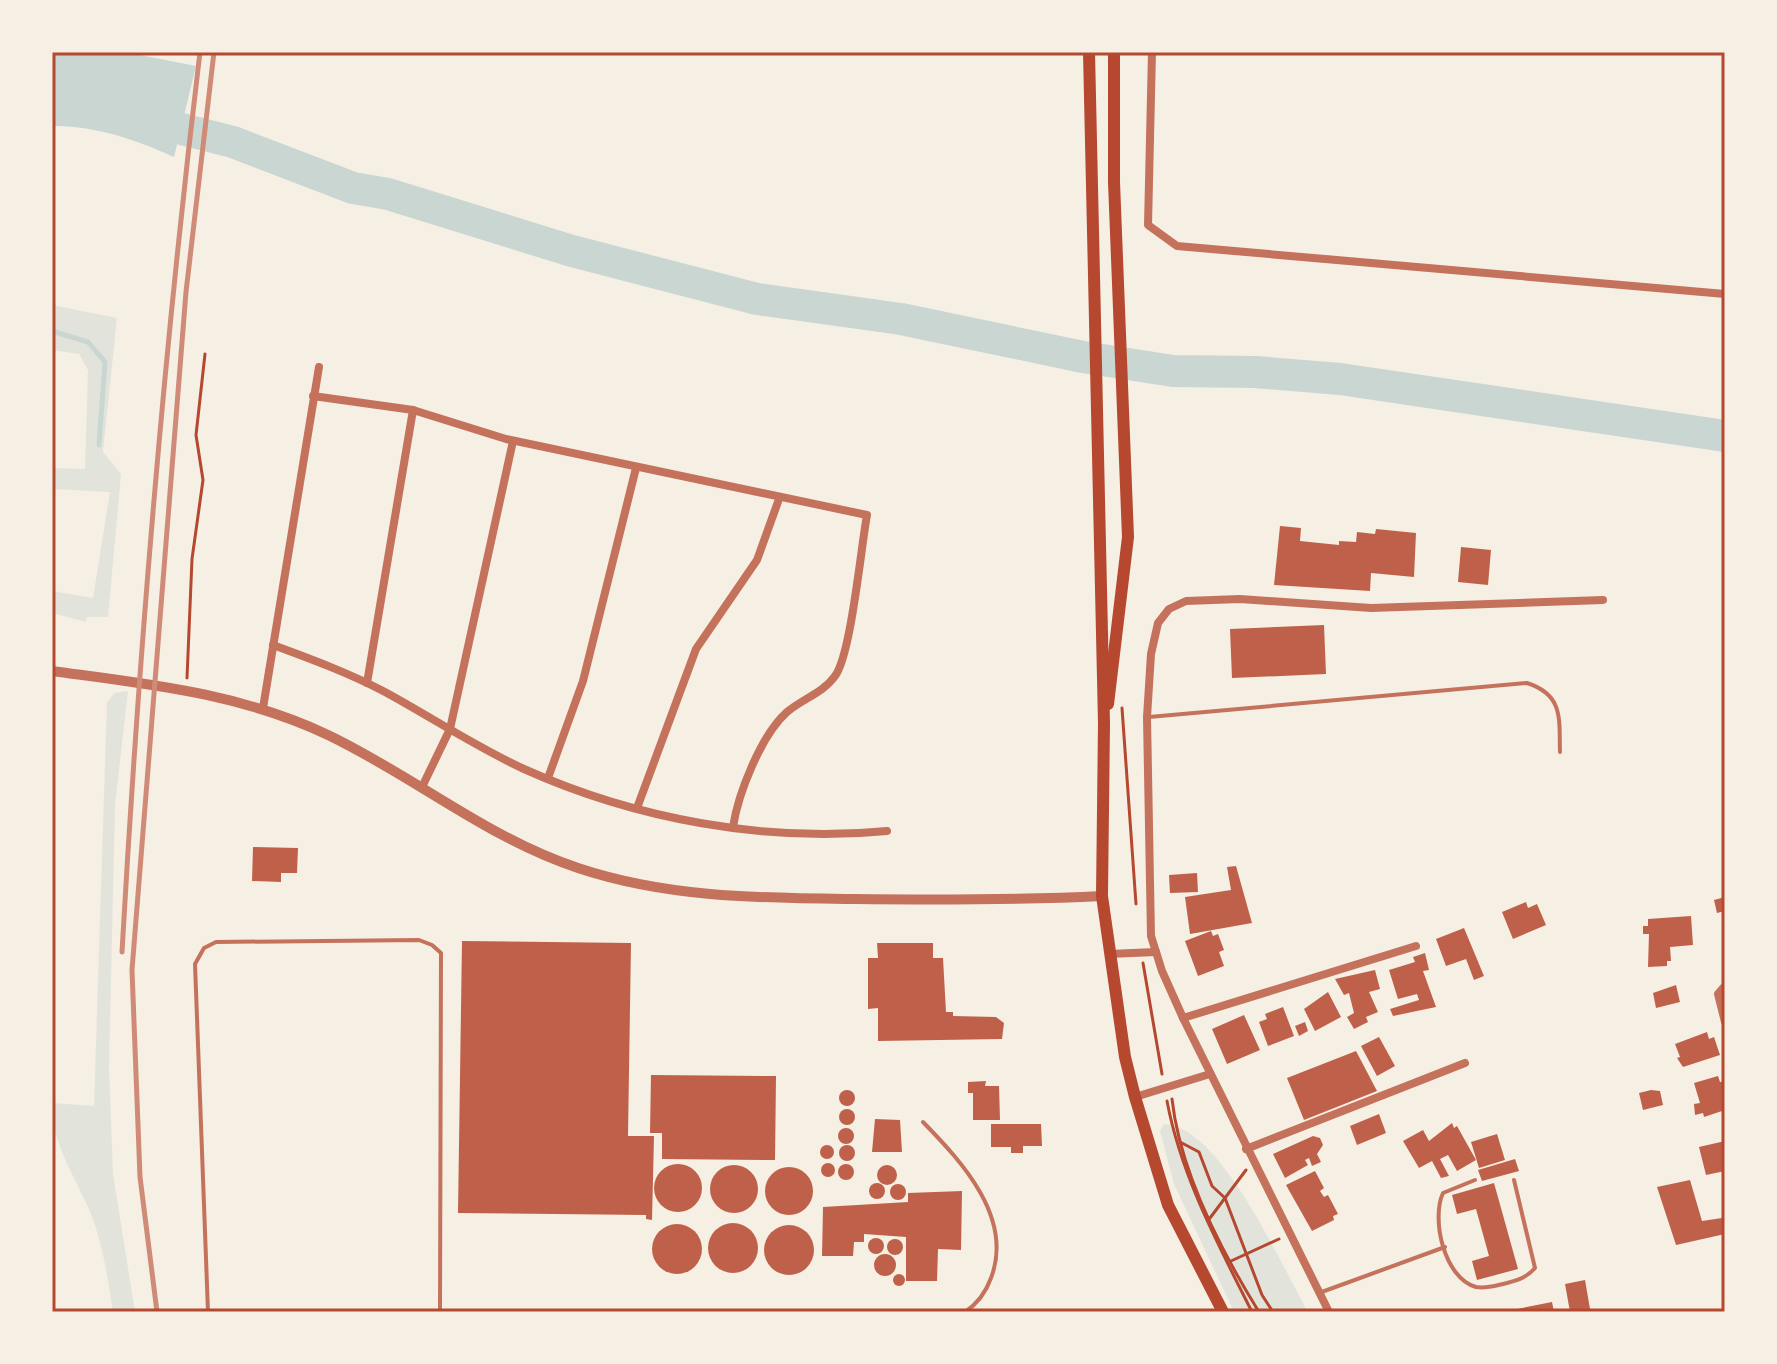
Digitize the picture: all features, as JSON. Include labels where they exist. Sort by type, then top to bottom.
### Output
[{"type":"main road","points":[[1089,52],[1104,723],[1102,896],[1109,954],[1135,1097],[1168,1205],[1223,1312]]},
{"type":"main road","points":[[1104,723],[1116,662],[1128,537],[1114,182],[1114,52]]},
{"type":"street","points":[[1152,52],[1148,225],[1177,246],[1725,294]]},
{"type":"street","points":[[263,708],[319,367]]},
{"type":"street","points":[[313,396],[413,410],[513,441],[867,515],[843,663],[823,689],[785,714],[768,738],[735,808],[733,827]]},
{"type":"street","points":[[367,683],[413,410]]},
{"type":"street","points":[[422,787],[450,729],[513,441]]},
{"type":"street","points":[[548,778],[583,681],[636,468]]},
{"type":"street","points":[[637,808],[696,649],[757,560],[779,499]]},
{"type":"street","points":[[1329,1312],[1183,1018],[1151,936],[1147,717],[1151,654],[1158,623],[1169,609],[1186,601],[1240,599],[1371,608],[1603,600]]},
{"type":"street","points":[[273,645],[367,683],[548,778],[637,808],[733,827],[819,835],[887,831]]},
{"type":"street","points":[[52,671],[187,690],[263,708],[336,739],[422,787],[489,830],[546,857],[612,878],[678,891],[744,897],[1102,896]]},
{"type":"street","points":[[1183,1018],[1416,946]]},
{"type":"street","points":[[1109,954],[1156,952]]},
{"type":"street","points":[[1725,986],[1718,994],[1725,1022]]},
{"type":"street","points":[[1246,1149],[1465,1063]]},
{"type":"street","points":[[1135,1097],[1210,1074]]},
{"type":"lane","points":[[1147,717],[1527,683],[1545,689],[1559,710],[1560,752]]},
{"type":"lane","points":[[208,1312],[195,964],[204,948],[216,942],[419,940],[441,953],[440,1312]]},
{"type":"lane","points":[[923,1122],[969,1175],[989,1210],[997,1239],[996,1264],[988,1286],[975,1306],[965,1312]]},
{"type":"lane","points":[[1475,1180],[1443,1193],[1437,1213],[1445,1247],[1455,1269],[1476,1287],[1488,1288],[1529,1275],[1535,1268],[1514,1180]]},
{"type":"lane","points":[[1319,1293],[1445,1247]]},
{"type":"path","points":[[187,690],[192,559],[203,480],[196,435],[205,354]]},
{"type":"path","points":[[1170,1086],[1179,1141],[1210,1218],[1259,1312]]},
{"type":"path","points":[[1179,1141],[1199,1152],[1212,1186],[1225,1198],[1262,1295],[1273,1312]]},
{"type":"path","points":[[1210,1218],[1253,1161]]},
{"type":"path","points":[[1231,1261],[1290,1234]]},
{"type":"path","points":[[1252,1301],[1262,1295]]},
{"type":"shaded area","points":[[52,52],[130,53],[196,66],[174,157],[114,135],[83,128],[52,126]]},
{"type":"shaded area","points":[[52,305],[117,318],[103,452],[121,474],[108,617],[87,617],[86,622],[52,613],[52,591],[93,598],[110,492],[52,489],[52,468],[85,469],[88,370],[79,354],[52,350]]},
{"type":"shaded area","points":[[128,691],[115,805],[109,1068],[113,1174],[135,1312],[113,1312],[99,1238],[60,1147],[52,1103],[94,1106],[107,702],[115,693]]},
{"type":"shaded area","points":[[1164,1124],[1185,1131],[1207,1148],[1228,1172],[1266,1233],[1308,1312],[1234,1312],[1174,1184],[1160,1131]]},
{"type":"building","points":[[1280,526],[1301,528],[1300,541],[1339,545],[1339,541],[1356,542],[1357,532],[1375,534],[1376,529],[1416,533],[1414,577],[1371,573],[1370,591],[1274,585]]},
{"type":"building","points":[[1461,547],[1491,550],[1488,585],[1458,582]]},
{"type":"building","points":[[1324,625],[1326,674],[1232,678],[1230,629]]},
{"type":"building","points":[[253,847],[298,848],[297,873],[281,873],[281,882],[252,881]]},
{"type":"building","points":[[1236,866],[1252,923],[1190,934],[1185,897],[1231,890],[1227,867]]},
{"type":"building","points":[[1197,873],[1198,892],[1170,893],[1169,875]]},
{"type":"building","points":[[1725,897],[1725,911],[1717,913],[1714,900]]},
{"type":"building","points":[[1526,902],[1528,908],[1537,904],[1546,925],[1513,939],[1502,912]]},
{"type":"building","points":[[1691,916],[1693,945],[1670,947],[1671,961],[1667,961],[1667,966],[1648,967],[1649,934],[1643,934],[1643,926],[1648,926],[1648,919]]},
{"type":"building","points":[[1464,928],[1484,976],[1474,980],[1466,959],[1446,966],[1436,939]]},
{"type":"building","points":[[1211,931],[1213,936],[1218,934],[1224,950],[1219,952],[1224,966],[1198,976],[1185,941]]},
{"type":"building","points":[[462,941],[631,943],[628,1136],[654,1136],[652,1220],[646,1219],[646,1215],[458,1213]]},
{"type":"building","points":[[877,943],[933,943],[933,958],[943,958],[946,1012],[953,1012],[953,1016],[996,1017],[1004,1023],[1002,1039],[878,1041],[878,1008],[868,1009],[868,958],[878,958]]},
{"type":"building","points":[[1425,953],[1429,970],[1423,971],[1436,1007],[1393,1016],[1390,1009],[1419,1000],[1417,994],[1398,999],[1389,970],[1415,962],[1413,957]]},
{"type":"building","points":[[1375,970],[1380,989],[1369,992],[1378,1012],[1366,1017],[1368,1022],[1354,1029],[1347,1017],[1354,1013],[1349,993],[1344,995],[1335,979]]},
{"type":"building","points":[[1676,985],[1680,1002],[1656,1008],[1653,993]]},
{"type":"building","points":[[1328,992],[1341,1017],[1315,1031],[1304,1009]]},
{"type":"building","points":[[1283,1007],[1294,1036],[1268,1046],[1259,1022],[1267,1019],[1265,1014]]},
{"type":"building","points":[[1244,1015],[1260,1050],[1227,1064],[1212,1029]]},
{"type":"building","points":[[1305,1022],[1308,1031],[1299,1036],[1295,1026]]},
{"type":"building","points":[[1707,1032],[1709,1039],[1714,1037],[1720,1055],[1683,1067],[1677,1058],[1680,1057],[1675,1044]]},
{"type":"building","points":[[1379,1037],[1395,1066],[1377,1076],[1361,1046]]},
{"type":"building","points":[[1356,1051],[1377,1091],[1304,1120],[1287,1078]]},
{"type":"building","points":[[651,1075],[776,1076],[775,1160],[662,1159],[662,1133],[650,1133]]},
{"type":"building","points":[[1718,1076],[1720,1082],[1725,1081],[1725,1110],[1704,1117],[1703,1113],[1695,1115],[1694,1104],[1700,1103],[1694,1083]]},
{"type":"building","points":[[986,1081],[985,1086],[999,1086],[1000,1120],[973,1120],[973,1093],[968,1093],[968,1082]]},
{"type":"building","points":[[847,1090],[855,1098],[847,1106],[839,1098]]},
{"type":"building","points":[[1660,1091],[1663,1105],[1643,1110],[1639,1093]]},
{"type":"building","points":[[847,1109],[855,1117],[847,1125],[839,1117]]},
{"type":"building","points":[[1379,1114],[1386,1133],[1357,1145],[1350,1126]]},
{"type":"building","points":[[875,1119],[900,1120],[902,1152],[872,1152]]},
{"type":"building","points":[[1452,1123],[1454,1128],[1457,1126],[1476,1160],[1457,1171],[1448,1155],[1440,1159],[1449,1176],[1441,1178],[1432,1161],[1419,1168],[1403,1141],[1423,1130],[1429,1141]]},
{"type":"building","points":[[991,1124],[1041,1124],[1042,1146],[1023,1146],[1023,1153],[1011,1153],[1011,1147],[991,1147]]},
{"type":"building","points":[[846,1128],[854,1136],[846,1144],[838,1136]]},
{"type":"building","points":[[1497,1134],[1505,1160],[1479,1168],[1471,1142]]},
{"type":"building","points":[[1313,1136],[1320,1138],[1323,1145],[1317,1154],[1321,1162],[1312,1166],[1309,1158],[1305,1160],[1308,1165],[1285,1178],[1273,1154]]},
{"type":"building","points":[[1725,1141],[1725,1171],[1706,1175],[1699,1147]]},
{"type":"building","points":[[827,1145],[834,1152],[827,1159],[820,1152]]},
{"type":"building","points":[[847,1145],[855,1153],[847,1161],[839,1153]]},
{"type":"building","points":[[1515,1159],[1519,1171],[1482,1181],[1478,1170]]},
{"type":"building","points":[[828,1163],[835,1170],[828,1177],[821,1170]]},
{"type":"building","points":[[678,1164],[695,1171],[702,1188],[695,1205],[678,1212],[661,1205],[654,1188],[661,1171]]},
{"type":"building","points":[[846,1164],[854,1172],[846,1180],[838,1172]]},
{"type":"building","points":[[734,1165],[751,1172],[758,1189],[751,1206],[734,1213],[717,1206],[710,1189],[717,1172]]},
{"type":"building","points":[[887,1165],[894,1168],[897,1175],[894,1182],[887,1185],[880,1182],[877,1175],[880,1168]]},
{"type":"building","points":[[789,1167],[806,1174],[813,1191],[806,1208],[789,1215],[772,1208],[765,1191],[772,1174]]},
{"type":"building","points":[[1315,1171],[1324,1188],[1320,1191],[1324,1197],[1328,1195],[1338,1214],[1333,1216],[1334,1220],[1312,1231],[1286,1185]]},
{"type":"building","points":[[1690,1180],[1702,1221],[1722,1218],[1725,1214],[1725,1234],[1676,1245],[1657,1187]]},
{"type":"building","points":[[877,1183],[883,1185],[883,1197],[877,1199],[871,1197],[869,1191],[871,1185]]},
{"type":"building","points":[[1494,1183],[1518,1269],[1477,1280],[1472,1261],[1489,1256],[1476,1209],[1457,1214],[1452,1195]]},
{"type":"building","points":[[895,1184],[901,1184],[906,1192],[904,1198],[895,1200],[890,1195],[890,1189]]},
{"type":"building","points":[[962,1191],[961,1250],[938,1249],[937,1281],[906,1281],[906,1237],[864,1234],[864,1242],[854,1242],[853,1256],[822,1256],[823,1207],[908,1202],[908,1193]]},
{"type":"building","points":[[733,1223],[750,1231],[758,1248],[750,1265],[733,1273],[716,1265],[708,1248],[716,1231]]},
{"type":"building","points":[[677,1224],[695,1231],[702,1249],[695,1267],[677,1274],[659,1267],[652,1249],[659,1231]]},
{"type":"building","points":[[789,1225],[807,1232],[814,1250],[807,1268],[789,1275],[771,1268],[764,1250],[771,1232]]},
{"type":"building","points":[[876,1238],[882,1240],[882,1252],[876,1254],[870,1252],[868,1246],[870,1240]]},
{"type":"building","points":[[892,1239],[898,1239],[903,1247],[901,1253],[892,1255],[887,1250],[887,1244]]},
{"type":"building","points":[[885,1254],[893,1257],[896,1265],[893,1273],[885,1276],[877,1273],[874,1265],[877,1257]]},
{"type":"building","points":[[899,1274],[905,1280],[899,1286],[893,1280]]},
{"type":"building","points":[[1585,1280],[1590,1309],[1570,1312],[1565,1284]]},
{"type":"building","points":[[1552,1302],[1554,1312],[1507,1312],[1507,1311]]},
{"type":"waterway","points":[[142,119],[233,142],[353,188],[388,194],[572,251],[757,299],[901,319],[1083,357],[1173,371],[1255,372],[1340,379],[1725,436]]},
{"type":"waterway","points":[[52,331],[88,342],[105,362],[99,445]]},
{"type":"railway","points":[[122,952],[154,501],[200,52]]},
{"type":"railway","points":[[157,1312],[140,1177],[132,970],[186,292],[214,52]]}]
